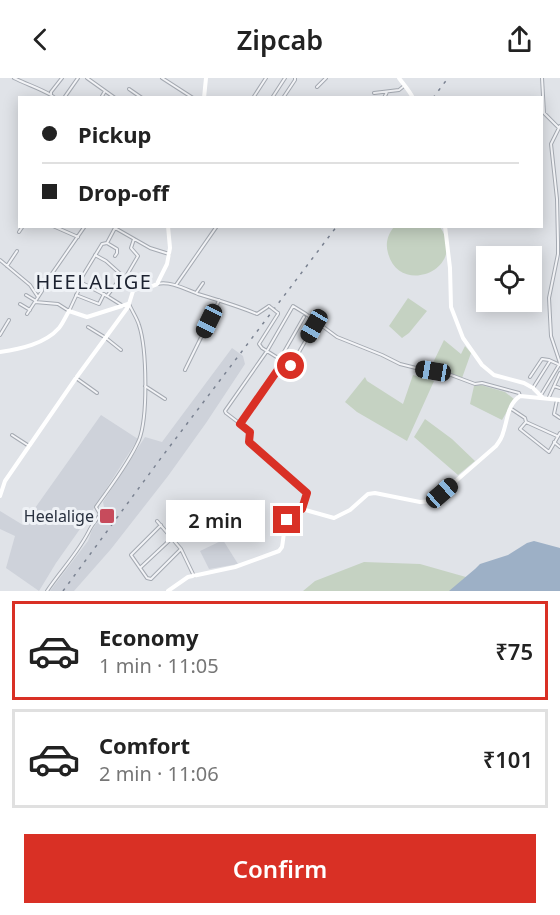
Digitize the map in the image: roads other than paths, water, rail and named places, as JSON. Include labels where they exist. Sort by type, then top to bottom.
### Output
[{"type":"street","points":[[14,78],[51,95],[62,78]]},
{"type":"street","points":[[65,96],[78,78]]},
{"type":"street","points":[[87,78],[112,96]]},
{"type":"street","points":[[162,78],[190,96]]},
{"type":"street","points":[[204,96],[206,78]]},
{"type":"street","points":[[254,96],[266,78]]},
{"type":"street","points":[[273,96],[285,78]]},
{"type":"street","points":[[284,96],[295,78]]},
{"type":"street","points":[[317,87],[326,78]]},
{"type":"street","points":[[399,78],[412,96]]},
{"type":"street","points":[[542,78],[544,113],[559,127],[551,144],[557,199],[558,254],[549,305],[551,336],[560,364],[544,398]]},
{"type":"street","points":[[374,93],[399,90],[404,86]]},
{"type":"street","points":[[129,89],[139,96]]},
{"type":"street","points":[[102,96],[105,91]]},
{"type":"street","points":[[385,96],[387,92]]},
{"type":"street","points":[[19,232],[22,228]]},
{"type":"street","points":[[58,228],[78,237]]},
{"type":"street","points":[[66,232],[68,228]]},
{"type":"street","points":[[20,304],[29,312],[42,288],[84,228]]},
{"type":"street","points":[[0,351],[30,346],[50,336],[59,328],[82,283],[82,277],[102,244],[107,243],[115,228],[150,248],[169,254]]},
{"type":"street","points":[[157,284],[167,264],[169,254],[168,228]]},
{"type":"street","points":[[176,285],[216,228]]},
{"type":"street","points":[[445,228],[450,268],[451,307],[463,338],[482,365],[494,375],[524,383],[544,398]]},
{"type":"street","points":[[99,304],[116,284],[125,279],[138,256],[131,248],[134,239]]},
{"type":"street","points":[[107,243],[117,249],[115,256]]},
{"type":"street","points":[[7,266],[17,251]]},
{"type":"street","points":[[95,255],[106,261],[137,289]]},
{"type":"street","points":[[0,261],[30,285],[37,300]]},
{"type":"street","points":[[53,273],[59,277]]},
{"type":"street","points":[[48,280],[59,288]]},
{"type":"street","points":[[82,283],[123,306]]},
{"type":"street","points":[[0,496],[5,481],[128,307],[137,289],[162,283],[176,285],[257,314],[269,306],[278,314],[260,344],[262,348],[291,366],[314,326]]},
{"type":"street","points":[[196,293],[203,283]]},
{"type":"street","points":[[26,295],[37,300],[58,304],[69,311],[87,317],[129,304]]},
{"type":"street","points":[[76,295],[99,304],[109,311]]},
{"type":"street","points":[[185,370],[219,300]]},
{"type":"street","points":[[47,591],[56,576],[84,542],[100,515],[96,507],[137,444],[141,432],[145,386],[144,344],[139,323],[129,304]]},
{"type":"street","points":[[302,509],[306,492],[249,442],[250,432],[225,411],[267,351],[294,306],[337,337],[377,352],[400,364],[444,372],[475,384],[482,383],[519,393],[520,396],[558,400],[554,414],[560,418]]},
{"type":"street","points":[[240,424],[282,360],[304,317]]},
{"type":"street","points":[[0,335],[9,320]]},
{"type":"street","points":[[88,327],[121,350]]},
{"type":"street","points":[[530,377],[541,360],[560,364]]},
{"type":"street","points":[[533,388],[550,361]]},
{"type":"street","points":[[544,398],[554,386],[560,373]]},
{"type":"street","points":[[76,378],[97,393]]},
{"type":"street","points":[[145,386],[165,399]]},
{"type":"street","points":[[554,386],[560,388]]},
{"type":"street","points":[[168,591],[188,577],[235,567],[279,551],[290,514],[302,509],[334,518],[350,510],[368,494],[375,493],[420,502],[432,501],[496,446],[502,438],[510,408],[520,396]]},
{"type":"street","points":[[510,408],[525,418],[526,422],[559,434],[549,452],[520,430],[526,422]]},
{"type":"street","points":[[12,435],[29,446]]},
{"type":"street","points":[[554,442],[560,447]]},
{"type":"street","points":[[0,478],[5,481]]},
{"type":"street","points":[[157,520],[181,549],[195,576]]},
{"type":"street","points":[[161,525],[131,555],[147,578],[151,579],[181,549]]},
{"type":"street","points":[[140,568],[172,538]]},
{"type":"water","points":[[534,541],[560,548],[560,591],[449,591],[480,564],[508,555]]},
{"type":"railway","points":[[434,96],[448,78]]},
{"type":"railway","points":[[63,591],[335,228]]},
{"type":"place","name":"Heelalige","points":[[107,516]]},
{"type":"district","name":"HEELALIGE","points":[[94,281]]}]
